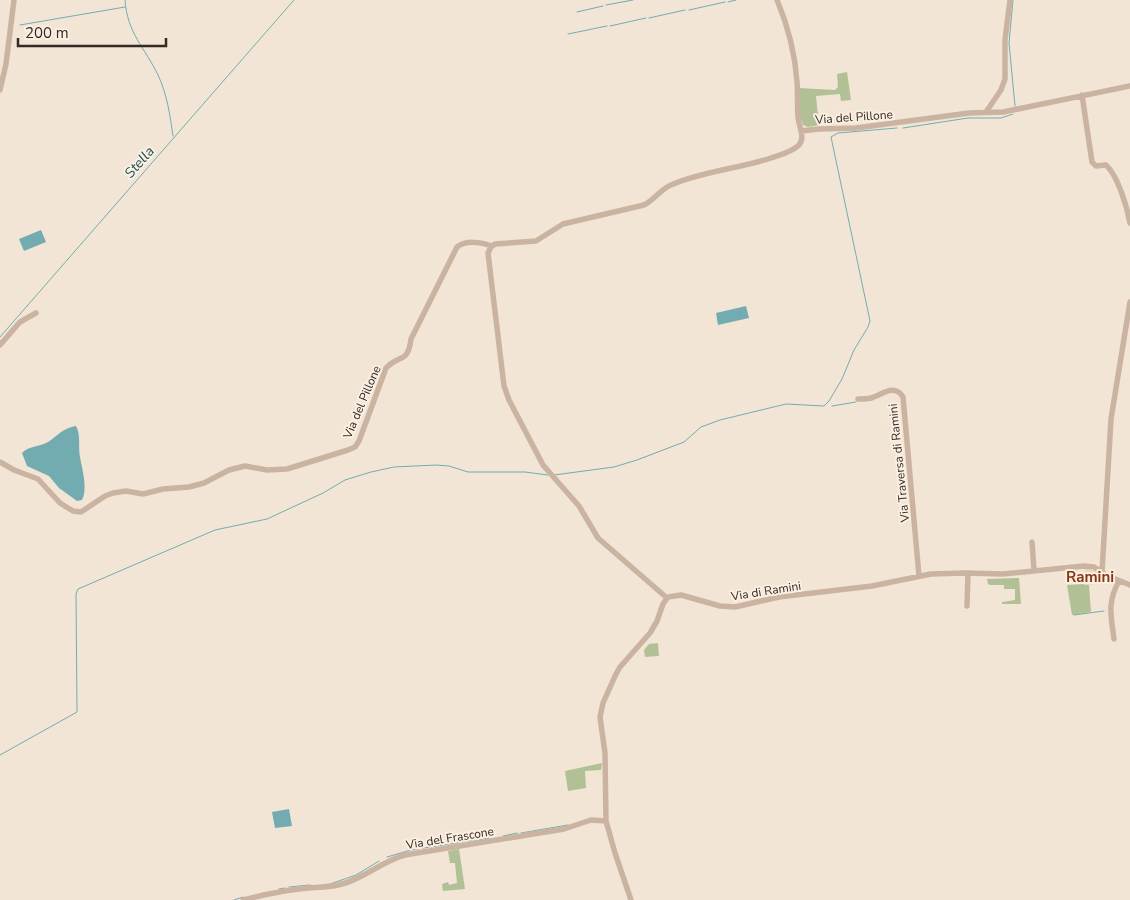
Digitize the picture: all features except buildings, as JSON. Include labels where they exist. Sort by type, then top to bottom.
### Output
[{"type":"street","points":[[0,90],[6,64],[14,0]]},
{"type":"street","points":[[777,0],[787,26],[795,59],[797,115],[801,131]]},
{"type":"street","points":[[986,112],[1000,92],[1004,79],[1005,40],[1010,0]]},
{"type":"street","name":"Via del Pillone","points":[[0,462],[14,470],[38,479],[60,503],[73,511],[81,512],[113,493],[126,491],[143,494],[163,489],[189,487],[204,483],[229,470],[241,467],[271,470],[287,469],[348,450],[355,447],[359,441],[386,368],[392,362],[404,358],[410,350],[411,339],[457,247],[462,244],[471,243],[492,246],[497,243],[536,241],[563,224],[644,205],[666,187],[679,182],[707,172],[758,162],[782,154],[799,145],[802,139],[801,131],[819,128],[877,126],[986,112],[1009,111],[1130,86]]},
{"type":"street","points":[[1082,95],[1092,162],[1096,166],[1106,165],[1111,171],[1126,206],[1130,223]]},
{"type":"street","points":[[492,246],[489,250],[488,258],[504,386],[521,423],[546,469],[579,506],[600,540],[666,598],[650,633],[620,666],[601,709],[600,723],[606,753],[606,821],[614,853],[631,900]]},
{"type":"street","points":[[1102,572],[1111,419],[1130,302]]},
{"type":"street","points":[[0,345],[20,322],[36,314]]},
{"type":"street","name":"Via Traversa di Ramini","points":[[858,399],[872,398],[892,390],[899,392],[903,397],[920,576]]},
{"type":"street","points":[[1032,542],[1034,570]]},
{"type":"street","name":"Via di Ramini","points":[[666,598],[672,595],[681,595],[720,606],[738,607],[776,597],[872,586],[942,573],[1003,574],[1084,566],[1094,567],[1130,585]]},
{"type":"street","points":[[967,606],[968,573]]},
{"type":"street","points":[[1114,639],[1110,606],[1114,590],[1119,581]]},
{"type":"street","name":"Via del Frascone","points":[[243,900],[286,891],[345,883],[358,878],[384,862],[405,855],[564,829],[591,820],[606,821]]},
{"type":"green space","points":[[847,72],[851,100],[841,101],[840,94],[816,96],[819,125],[808,127],[803,125],[800,116],[799,88],[835,90],[838,87],[837,74]]},
{"type":"green space","points":[[1019,578],[1021,604],[1002,604],[1002,602],[1015,600],[1015,589],[1004,589],[1004,585],[990,585],[987,579]]},
{"type":"green space","points":[[1067,585],[1089,585],[1091,612],[1072,615]]},
{"type":"green space","points":[[658,643],[659,656],[645,657],[644,650],[649,644]]},
{"type":"green space","points":[[602,763],[601,770],[585,771],[586,788],[568,791],[565,771]]},
{"type":"green space","points":[[459,849],[465,889],[443,891],[442,884],[448,882],[449,885],[457,883],[455,863],[450,863],[448,851]]},
{"type":"shaded area","points":[[1085,568],[1098,572],[1106,579],[1096,580],[1097,584],[1084,585],[1084,579],[1079,578],[1078,572],[1085,572]]},
{"type":"water","points":[[41,230],[46,242],[24,251],[19,239]]},
{"type":"water","points":[[746,306],[749,318],[718,325],[716,313]]},
{"type":"water","points":[[76,426],[85,484],[82,500],[77,501],[59,488],[49,476],[27,466],[22,453],[27,449],[45,444],[63,431]]},
{"type":"water","points":[[289,809],[292,826],[275,828],[272,812]]},
{"type":"waterway","points":[[125,0],[129,22],[137,40],[153,65],[164,90],[173,136]]},
{"type":"waterway","name":"Stella","points":[[0,337],[294,0]]},
{"type":"waterway","points":[[606,5],[633,0]]},
{"type":"waterway","points":[[728,2],[736,0]]},
{"type":"waterway","points":[[1013,0],[1009,43],[1015,106]]},
{"type":"waterway","points":[[689,10],[725,2]]},
{"type":"waterway","points":[[577,12],[603,6]]},
{"type":"waterway","points":[[20,25],[125,7]]},
{"type":"waterway","points":[[649,18],[685,10]]},
{"type":"waterway","points":[[610,26],[646,18]]},
{"type":"waterway","points":[[568,34],[607,26]]},
{"type":"waterway","points":[[903,128],[968,118],[1001,118],[1013,114]]},
{"type":"waterway","points":[[554,475],[614,467],[637,460],[684,442],[701,427],[720,420],[786,404],[824,406],[829,401],[842,379],[854,350],[870,321],[831,137],[838,133],[897,128]]},
{"type":"waterway","points":[[832,406],[856,402]]},
{"type":"waterway","points":[[0,755],[77,712],[76,594],[78,589],[215,530],[267,519],[323,493],[345,480],[371,472],[394,467],[436,465],[449,466],[468,472],[525,472],[548,475]]},
{"type":"waterway","points":[[1074,615],[1104,611]]},
{"type":"waterway","points":[[521,833],[568,825]]},
{"type":"waterway","points":[[503,836],[517,833]]},
{"type":"waterway","points":[[387,857],[411,850],[489,838]]},
{"type":"waterway","points":[[330,884],[356,875],[379,861]]},
{"type":"waterway","points":[[289,887],[310,885]]},
{"type":"waterway","points":[[279,889],[285,888]]},
{"type":"waterway","points":[[234,900],[243,897]]},
{"type":"district","name":"Ramini","points":[[1090,577]]}]
